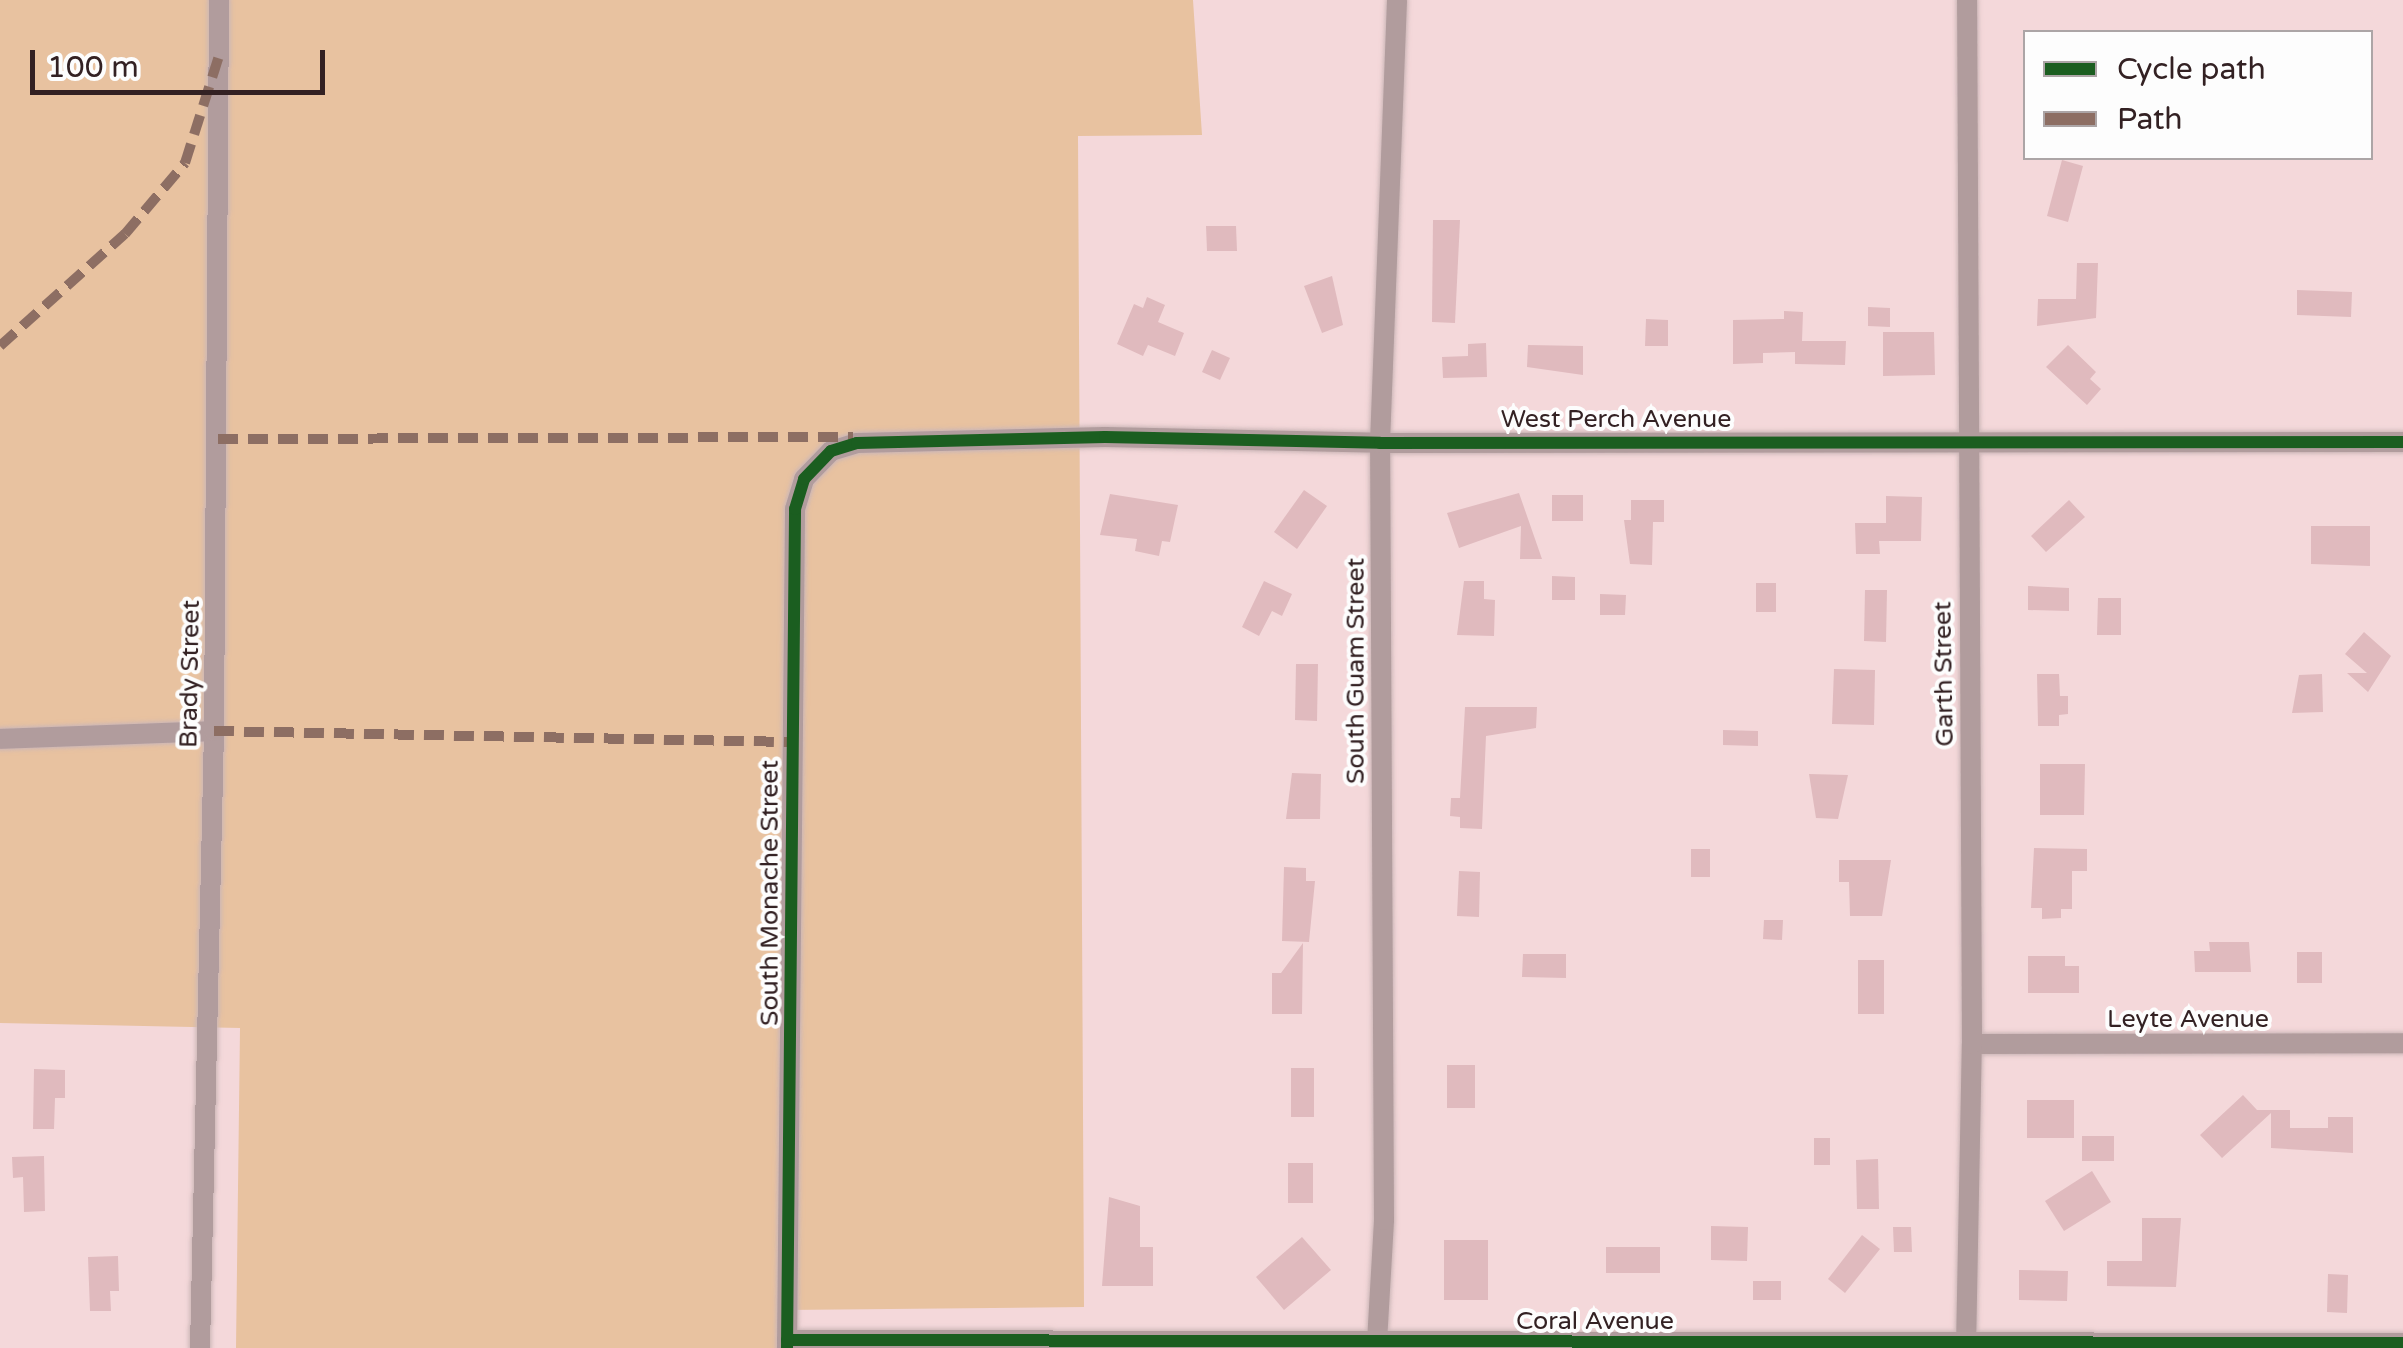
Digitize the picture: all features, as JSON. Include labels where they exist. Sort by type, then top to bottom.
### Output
[{"type":"street","name":"Brady Street","points":[[200,1348],[214,731],[219,0]]},
{"type":"street","name":"South Guam Street","points":[[1378,1342],[1384,1184],[1380,443],[1397,0]]},
{"type":"street","name":"Garth Street","points":[[1966,1346],[1972,1044],[1966,439],[1967,0]]},
{"type":"street","name":"West Perch Avenue","points":[[831,451],[858,443],[1105,436],[1380,443],[1966,439],[2403,442]]},
{"type":"street","name":"South Monache Street","points":[[787,1344],[796,509],[804,479],[831,451]]},
{"type":"street","points":[[0,738],[214,731]]},
{"type":"street","name":"Leyte Avenue","points":[[1972,1044],[2403,1043]]},
{"type":"street","name":"Coral Avenue","points":[[787,1344],[2403,1343]]},
{"type":"shaded area","points":[[0,0],[1193,0],[1202,135],[1078,136],[1084,1307],[786,1310],[785,1348],[236,1348],[240,1028],[0,1023]]},
{"type":"building","points":[[2062,160],[2083,166],[2068,222],[2047,216]]},
{"type":"building","points":[[1433,220],[1460,220],[1455,323],[1432,322]]},
{"type":"building","points":[[1206,226],[1236,226],[1237,251],[1207,251]]},
{"type":"building","points":[[2077,263],[2098,263],[2096,318],[2037,326],[2038,299],[2076,299]]},
{"type":"building","points":[[1332,276],[1343,325],[1322,333],[1304,286]]},
{"type":"building","points":[[2297,290],[2352,292],[2351,317],[2297,315]]},
{"type":"building","points":[[1147,297],[1165,305],[1158,322],[1184,333],[1175,356],[1148,345],[1143,356],[1117,344],[1134,304],[1143,308]]},
{"type":"building","points":[[1868,307],[1890,308],[1890,327],[1868,326]]},
{"type":"building","points":[[1784,311],[1803,312],[1802,341],[1846,341],[1845,365],[1795,364],[1795,352],[1763,353],[1763,363],[1733,364],[1733,320],[1784,319]]},
{"type":"building","points":[[1646,319],[1668,320],[1668,346],[1645,346]]},
{"type":"building","points":[[1883,332],[1934,332],[1935,375],[1883,376]]},
{"type":"building","points":[[1486,343],[1487,377],[1443,378],[1442,357],[1468,356],[1468,344]]},
{"type":"building","points":[[1528,345],[1583,346],[1583,375],[1527,367]]},
{"type":"building","points":[[2068,345],[2096,372],[2090,379],[2101,389],[2087,405],[2046,367]]},
{"type":"building","points":[[1212,350],[1230,358],[1220,380],[1202,372]]},
{"type":"building","points":[[1304,490],[1327,506],[1297,549],[1274,532]]},
{"type":"building","points":[[1519,493],[1542,559],[1520,559],[1521,526],[1459,548],[1447,513]]},
{"type":"building","points":[[1110,494],[1178,505],[1170,542],[1162,541],[1159,556],[1135,551],[1137,539],[1100,535]]},
{"type":"building","points":[[1552,495],[1583,495],[1583,521],[1552,521]]},
{"type":"building","points":[[1886,496],[1922,497],[1921,541],[1879,541],[1880,554],[1856,554],[1855,523],[1886,523]]},
{"type":"building","points":[[1631,500],[1664,500],[1664,522],[1653,522],[1652,565],[1630,564],[1624,520],[1631,520]]},
{"type":"building","points":[[2069,500],[2085,517],[2046,552],[2031,536]]},
{"type":"building","points":[[2311,526],[2370,526],[2370,566],[2311,564]]},
{"type":"building","points":[[1552,576],[1575,577],[1575,600],[1552,600]]},
{"type":"building","points":[[1264,581],[1292,594],[1282,616],[1272,611],[1259,636],[1242,627]]},
{"type":"building","points":[[1464,581],[1484,581],[1484,599],[1495,600],[1494,636],[1457,635]]},
{"type":"building","points":[[1756,583],[1776,583],[1776,612],[1756,612]]},
{"type":"building","points":[[2028,586],[2069,588],[2069,611],[2028,610]]},
{"type":"building","points":[[1865,590],[1887,590],[1886,642],[1864,641]]},
{"type":"building","points":[[1600,594],[1626,595],[1625,615],[1600,615]]},
{"type":"building","points":[[2098,598],[2121,598],[2121,635],[2097,635]]},
{"type":"building","points":[[2364,632],[2391,656],[2368,692],[2347,673],[2367,673],[2345,654]]},
{"type":"building","points":[[1296,664],[1318,664],[1317,721],[1295,720]]},
{"type":"building","points":[[1834,669],[1875,670],[1874,725],[1832,724]]},
{"type":"building","points":[[2037,674],[2059,674],[2060,696],[2068,696],[2068,714],[2059,715],[2059,726],[2038,726]]},
{"type":"building","points":[[2322,674],[2323,712],[2292,713],[2299,675]]},
{"type":"building","points":[[1465,707],[1537,707],[1536,728],[1486,736],[1482,829],[1460,828],[1460,817],[1450,816],[1451,798],[1460,798]]},
{"type":"building","points":[[1723,730],[1758,731],[1758,746],[1723,745]]},
{"type":"building","points":[[2040,764],[2085,764],[2084,815],[2040,815]]},
{"type":"building","points":[[1292,773],[1321,774],[1320,819],[1286,819]]},
{"type":"building","points":[[1809,774],[1848,775],[1838,819],[1816,818]]},
{"type":"building","points":[[2034,848],[2087,849],[2087,871],[2072,871],[2072,909],[2061,909],[2061,918],[2042,919],[2042,908],[2031,908]]},
{"type":"building","points":[[1691,849],[1710,849],[1710,877],[1691,877]]},
{"type":"building","points":[[1839,860],[1891,860],[1882,916],[1850,916],[1849,882],[1839,882]]},
{"type":"building","points":[[1284,867],[1306,868],[1306,881],[1315,881],[1309,942],[1282,941]]},
{"type":"building","points":[[1459,871],[1480,872],[1479,917],[1457,916]]},
{"type":"building","points":[[1764,920],[1783,920],[1782,940],[1763,939]]},
{"type":"building","points":[[2209,942],[2249,942],[2251,972],[2195,972],[2194,951],[2210,951]]},
{"type":"building","points":[[1303,943],[1302,1014],[1272,1014],[1272,973],[1281,973]]},
{"type":"building","points":[[2297,952],[2322,952],[2322,983],[2297,983]]},
{"type":"building","points":[[1523,954],[1566,954],[1566,978],[1522,977]]},
{"type":"building","points":[[2028,956],[2065,956],[2065,966],[2079,966],[2079,993],[2028,993]]},
{"type":"building","points":[[1858,960],[1884,960],[1884,1014],[1858,1014]]},
{"type":"building","points":[[1447,1065],[1475,1065],[1475,1108],[1447,1108]]},
{"type":"building","points":[[1291,1068],[1314,1068],[1314,1117],[1291,1117]]},
{"type":"building","points":[[34,1069],[65,1070],[65,1098],[55,1098],[54,1129],[33,1129]]},
{"type":"building","points":[[2243,1095],[2257,1110],[2290,1110],[2290,1128],[2328,1128],[2328,1117],[2353,1117],[2353,1153],[2271,1148],[2271,1113],[2222,1158],[2200,1135]]},
{"type":"building","points":[[2027,1100],[2074,1100],[2074,1138],[2027,1138]]},
{"type":"building","points":[[2082,1136],[2114,1136],[2114,1161],[2082,1161]]},
{"type":"building","points":[[1814,1138],[1830,1138],[1830,1165],[1814,1165]]},
{"type":"building","points":[[44,1156],[45,1211],[24,1212],[23,1177],[13,1178],[12,1157]]},
{"type":"building","points":[[1878,1159],[1879,1209],[1857,1209],[1856,1160]]},
{"type":"building","points":[[1288,1163],[1313,1163],[1313,1203],[1288,1203]]},
{"type":"building","points":[[2092,1171],[2111,1202],[2064,1231],[2045,1201]]},
{"type":"building","points":[[1109,1197],[1140,1206],[1140,1247],[1153,1247],[1153,1286],[1102,1286]]},
{"type":"building","points":[[2142,1218],[2181,1218],[2176,1287],[2107,1286],[2107,1261],[2142,1261]]},
{"type":"building","points":[[1711,1226],[1748,1227],[1747,1261],[1711,1260]]},
{"type":"building","points":[[1893,1227],[1911,1227],[1912,1252],[1894,1252]]},
{"type":"building","points":[[1862,1235],[1880,1249],[1845,1293],[1828,1279]]},
{"type":"building","points":[[1302,1237],[1331,1270],[1284,1310],[1256,1277]]},
{"type":"building","points":[[1444,1240],[1488,1240],[1488,1300],[1444,1300]]},
{"type":"building","points":[[1606,1247],[1660,1247],[1660,1273],[1606,1273]]},
{"type":"building","points":[[118,1256],[119,1291],[110,1291],[111,1311],[90,1311],[88,1257]]},
{"type":"building","points":[[2019,1270],[2068,1271],[2067,1301],[2019,1300]]},
{"type":"building","points":[[2328,1274],[2348,1275],[2347,1313],[2327,1312]]},
{"type":"building","points":[[1753,1281],[1781,1281],[1781,1300],[1753,1300]]},
{"type":"marked path","points":[[0,346],[125,234],[185,163],[219,56]]},
{"type":"marked path","points":[[218,439],[853,437]]},
{"type":"marked path","points":[[214,731],[792,742]]},
{"type":"cycle path","points":[[787,1348],[795,509],[804,479],[831,451],[857,443],[1105,437],[1380,443],[2403,442]]},
{"type":"cycle path","points":[[787,1340],[2403,1343]]}]
